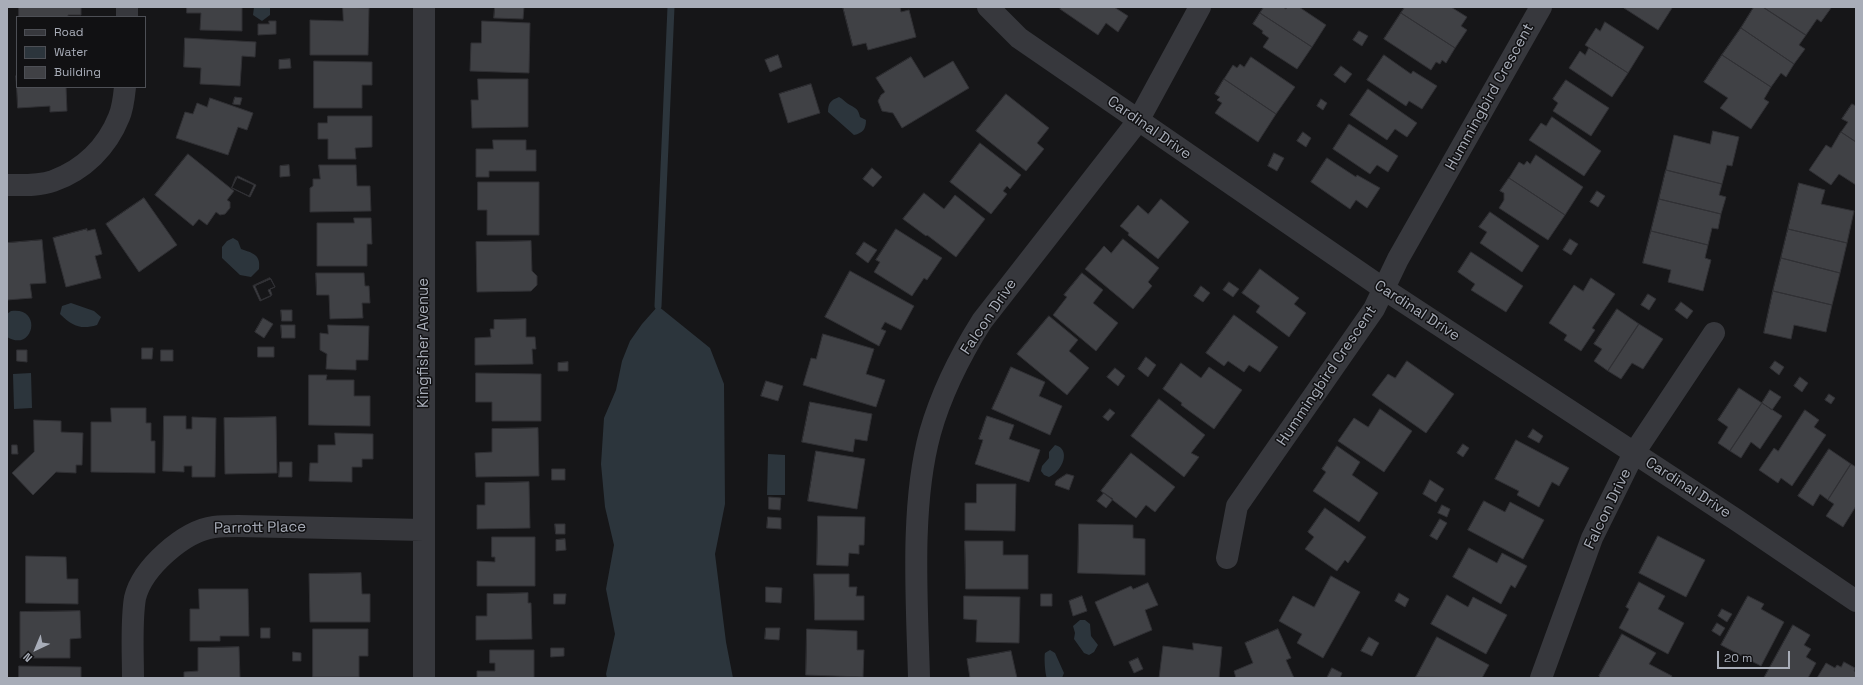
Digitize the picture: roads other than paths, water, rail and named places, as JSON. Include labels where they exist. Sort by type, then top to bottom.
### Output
[{"type":"street","name":"Kingfisher Avenue","points":[[424,7],[424,678]]},
{"type":"street","name":"Cardinal Drive","points":[[988,7],[1019,38],[1138,121],[1384,289],[1856,601]]},
{"type":"street","name":"Falcon Drive","points":[[919,678],[917,553],[918,514],[922,475],[930,434],[940,404],[960,357],[982,321],[1138,121],[1200,7]]},
{"type":"street","name":"Hummingbird Crescent","points":[[1227,558],[1237,506],[1374,309],[1398,259],[1541,7]]},
{"type":"street","points":[[7,186],[33,185],[53,181],[86,164],[99,152],[111,135],[120,116],[125,88]]},
{"type":"street","name":"Falcon Drive","points":[[1541,678],[1592,538],[1634,453],[1714,333]]},
{"type":"street","name":"Parrott Place","points":[[133,678],[136,598],[145,577],[159,560],[173,546],[190,535],[213,527],[238,526],[424,530]]},
{"type":"water","points":[[254,7],[270,7],[270,15],[262,21],[253,15]]},
{"type":"water","points":[[839,97],[856,108],[860,117],[866,120],[865,128],[862,132],[854,135],[828,112],[830,102]]},
{"type":"water","points":[[233,238],[238,241],[241,249],[255,255],[259,261],[259,269],[251,277],[240,275],[222,258],[222,247],[227,241]]},
{"type":"water","points":[[71,303],[94,311],[101,317],[97,325],[81,327],[64,318],[60,314],[62,306]]},
{"type":"water","points":[[658,306],[710,348],[724,384],[725,504],[715,554],[726,642],[733,678],[607,678],[606,674],[615,634],[606,589],[614,545],[605,507],[601,464],[604,418],[616,390],[622,361],[630,341],[642,324]]},
{"type":"water","points":[[11,311],[21,311],[28,315],[31,321],[29,334],[24,339],[16,340],[7,337],[7,314]]},
{"type":"water","points":[[31,373],[32,408],[14,409],[13,374]]},
{"type":"water","points":[[1055,445],[1060,447],[1064,456],[1061,466],[1049,477],[1044,475],[1041,471],[1042,466],[1049,458],[1049,452]]},
{"type":"water","points":[[768,454],[785,455],[785,495],[767,495]]},
{"type":"water","points":[[1080,620],[1085,620],[1090,624],[1091,636],[1098,645],[1094,652],[1089,655],[1084,653],[1074,639],[1075,633],[1073,626]]},
{"type":"water","points":[[1050,650],[1055,653],[1064,673],[1062,678],[1047,678],[1046,676],[1045,653]]},
{"type":"waterway","points":[[658,306],[671,7]]}]
